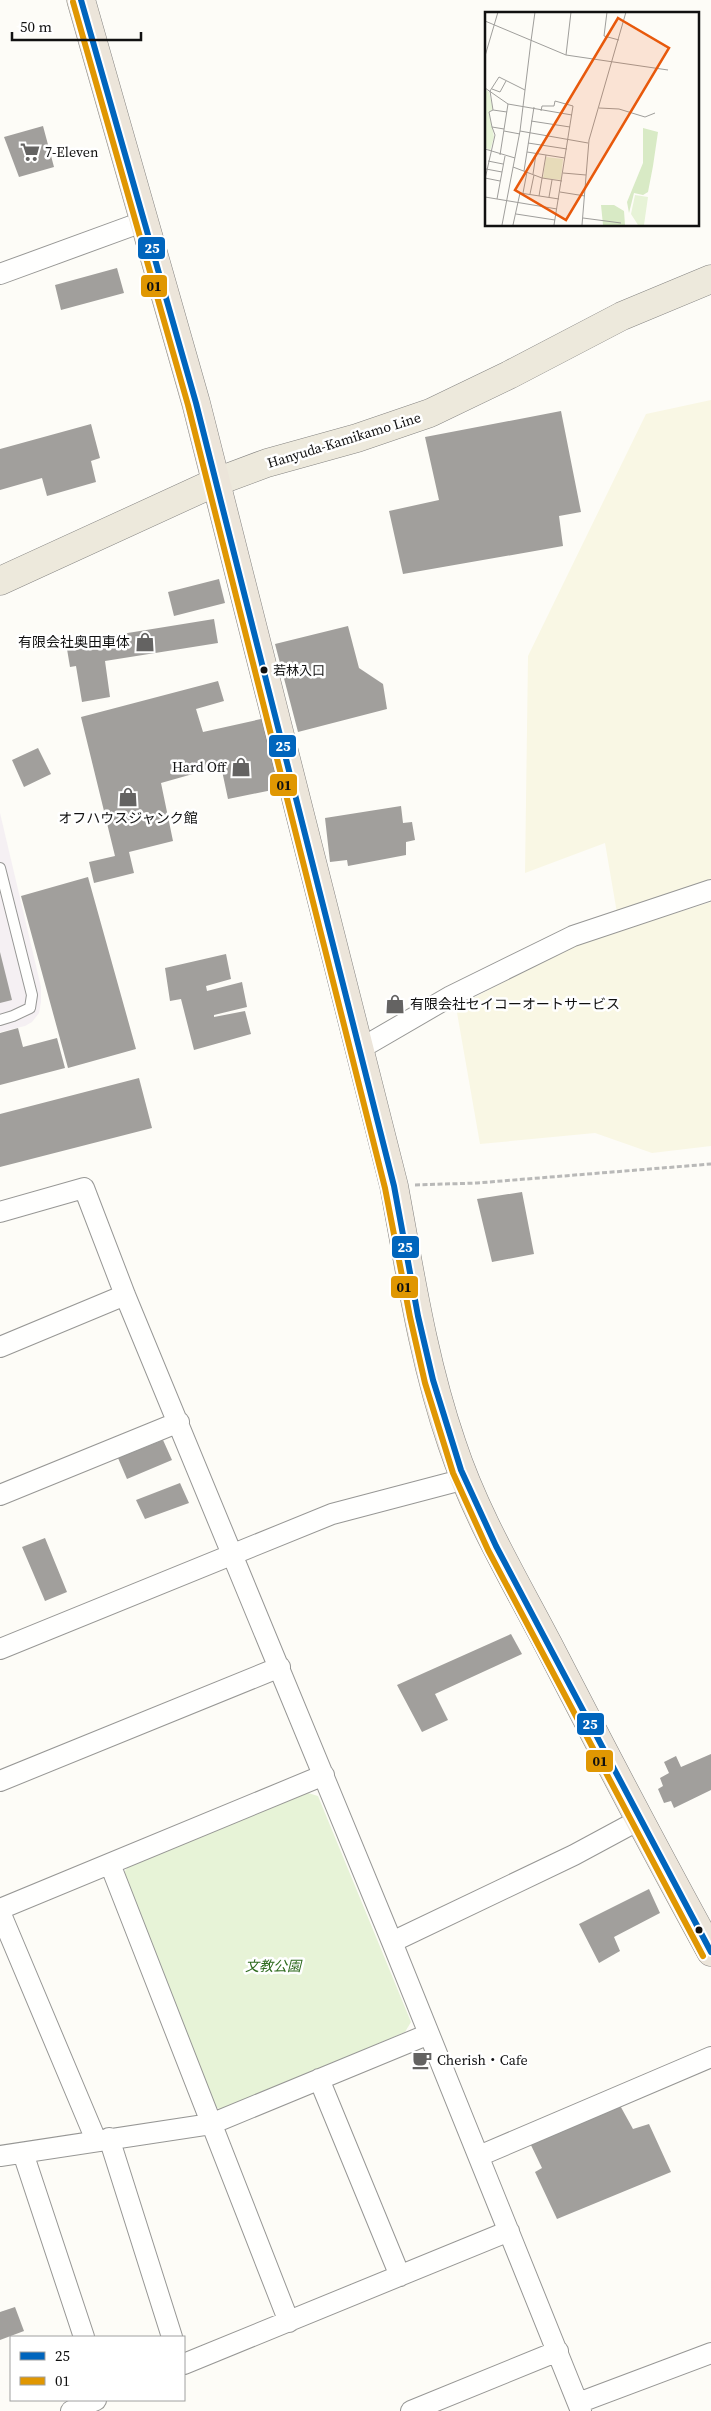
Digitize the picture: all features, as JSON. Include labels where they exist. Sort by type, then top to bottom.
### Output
[{"type":"highway","points":[[82,0],[145,221],[216,482],[358,1050],[394,1186],[417,1314],[442,1412],[465,1479],[506,1565],[639,1820],[711,1952]]},
{"type":"main road","name":"Hanyuda-Kamikamo Line","points":[[0,581],[216,482],[267,463],[357,438],[430,413],[509,375],[622,316],[711,279]]},
{"type":"street","points":[[0,274],[145,221]]},
{"type":"street","points":[[358,1050],[450,996],[573,936],[711,890]]},
{"type":"street","points":[[0,1212],[84,1188],[125,1296],[179,1422],[324,1775],[580,2407],[711,2353]]},
{"type":"street","points":[[0,1347],[125,1296]]},
{"type":"street","points":[[0,1495],[179,1422]]},
{"type":"street","points":[[0,1649],[332,1514],[465,1479]]},
{"type":"street","points":[[0,1781],[280,1668]]},
{"type":"street","points":[[172,2336],[103,2139],[0,1911],[324,1775]]},
{"type":"street","points":[[392,1942],[574,1855],[639,1820]]},
{"type":"street","points":[[110,1864],[289,2322]]},
{"type":"street","points":[[0,2156],[211,2124],[429,2034]]},
{"type":"street","points":[[479,2156],[711,2057]]},
{"type":"street","points":[[319,2079],[400,2276]]},
{"type":"street","points":[[23,2152],[84,2336]]},
{"type":"street","points":[[185,2364],[509,2231]]},
{"type":"street","points":[[411,2411],[558,2351]]},
{"type":"street","points":[[71,2411],[94,2401]]},
{"type":"lane","points":[[0,868],[32,995],[30,1008],[0,1020]]},
{"type":"path","points":[[394,1186],[477,1183],[711,1164]]},
{"type":"shaded area","points":[[711,400],[711,882],[617,913],[605,843],[525,873],[528,656],[646,414]]},
{"type":"shaded area","points":[[0,813],[41,987],[41,1002],[39,1013],[32,1022],[25,1026],[0,1032]]},
{"type":"shaded area","points":[[711,902],[711,1146],[652,1153],[595,1133],[480,1144],[456,1007],[574,945]]},
{"type":"green space","name":"文教公園","points":[[308,1793],[318,1796],[411,2022],[405,2032],[222,2111],[213,2105],[122,1875],[130,1864]]},
{"type":"building","name":"7-Eleven","points":[[43,126],[54,167],[19,177],[4,137]]},
{"type":"building","points":[[117,268],[124,293],[61,310],[55,285]]},
{"type":"building","points":[[561,411],[581,512],[559,516],[563,546],[403,574],[389,511],[439,500],[425,437]]},
{"type":"building","points":[[91,424],[100,458],[91,461],[96,482],[47,496],[42,478],[0,490],[0,449]]},
{"type":"building","points":[[219,579],[225,603],[174,616],[168,592]]},
{"type":"building","points":[[214,619],[218,643],[105,661],[110,697],[82,702],[76,666],[70,667],[66,643]]},
{"type":"building","points":[[348,626],[359,668],[383,684],[387,709],[298,732],[275,644]]},
{"type":"building","points":[[218,681],[224,701],[196,709],[203,732],[270,717],[292,786],[228,799],[221,766],[161,783],[173,841],[129,852],[134,873],[94,883],[89,862],[115,856],[81,717]]},
{"type":"building","points":[[38,748],[51,774],[24,787],[12,760]]},
{"type":"building","points":[[401,806],[403,823],[412,822],[415,840],[406,842],[406,855],[348,866],[347,860],[330,862],[325,818]]},
{"type":"building","points":[[88,877],[136,1049],[68,1068],[21,896]]},
{"type":"building","points":[[0,952],[12,1000],[0,1003]]},
{"type":"building","points":[[226,954],[231,979],[206,986],[207,991],[242,982],[247,1007],[214,1015],[214,1017],[245,1011],[251,1034],[194,1050],[181,999],[170,1001],[165,968]]},
{"type":"building","points":[[18,1028],[23,1047],[57,1038],[65,1068],[0,1085],[0,1033]]},
{"type":"building","points":[[139,1078],[152,1128],[0,1167],[0,1114]]},
{"type":"building","points":[[522,1192],[534,1254],[492,1262],[477,1199]]},
{"type":"building","points":[[163,1440],[172,1460],[127,1479],[118,1458]]},
{"type":"building","points":[[180,1483],[189,1503],[145,1519],[136,1500]]},
{"type":"building","points":[[45,1538],[67,1592],[45,1601],[22,1547]]},
{"type":"building","points":[[511,1634],[522,1654],[435,1694],[448,1720],[422,1732],[397,1685]]},
{"type":"building","points":[[711,1754],[711,1790],[674,1808],[671,1801],[664,1803],[658,1789],[663,1786],[660,1778],[669,1773],[664,1762],[676,1756],[681,1767]]},
{"type":"building","points":[[649,1889],[660,1913],[614,1937],[620,1951],[599,1963],[579,1924]]},
{"type":"building","points":[[617,2100],[633,2129],[649,2124],[671,2172],[557,2219],[535,2172],[542,2168],[528,2139]]},
{"type":"building","points":[[15,2307],[24,2331],[0,2340],[0,2312]]},
{"type":"transit line","name":"25","points":[[81,0],[196,403],[394,1186],[418,1316],[433,1380],[461,1470],[496,1546],[711,1952]]},
{"type":"transit line","name":"01","points":[[73,2],[188,405],[385,1188],[425,1383],[453,1473],[488,1550],[703,1956]]},
{"type":"place","name":"7-Eleven","points":[[30,152]]},
{"type":"place","name":"有限会社奥田車体","points":[[145,642]]},
{"type":"place","name":"若林入口","points":[[264,670]]},
{"type":"place","name":"Hard Off","points":[[241,767]]},
{"type":"place","name":"オフハウスジャンク館","points":[[128,797]]},
{"type":"place","name":"有限会社セイコーオートサービス","points":[[395,1004]]},
{"type":"place","name":"Cherish・Cafe","points":[[422,2060]]}]
